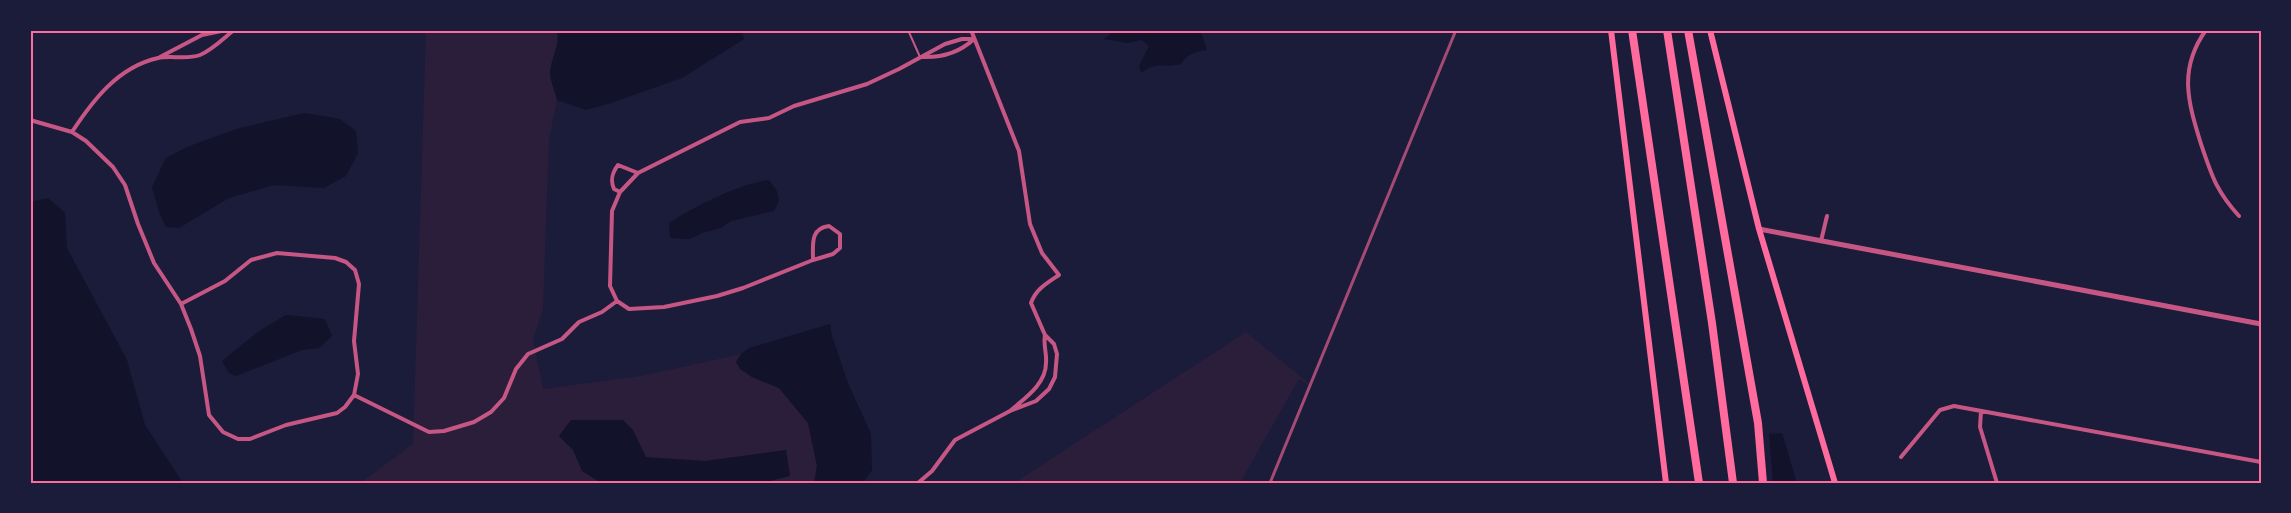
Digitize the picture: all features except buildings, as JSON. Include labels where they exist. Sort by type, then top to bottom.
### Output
[{"type":"highway","points":[[1632,30],[1699,483]]},
{"type":"highway","points":[[1667,30],[1712,323],[1733,483]]},
{"type":"highway","points":[[1688,30],[1756,411],[1763,483]]},
{"type":"main road","points":[[1611,30],[1666,483]]},
{"type":"main road","points":[[1710,30],[1759,229],[1835,483]]},
{"type":"street","points":[[72,132],[90,104],[106,87],[128,71],[202,35],[226,30]]},
{"type":"street","points":[[159,57],[200,55],[234,30]]},
{"type":"street","points":[[918,483],[932,471],[956,440],[1010,411],[1036,401],[1049,389],[1056,374],[1057,354],[1054,344],[1045,335],[1031,303],[1041,287],[1059,275],[1042,253],[1030,224],[1019,151],[971,30]]},
{"type":"street","points":[[2206,30],[2199,40],[2189,65],[2187,85],[2190,106],[2213,180],[2222,197],[2239,216]]},
{"type":"street","points":[[813,260],[813,241],[816,232],[824,227],[837,230],[842,239],[840,248],[833,254],[743,288],[693,302],[637,310],[628,309],[616,301],[610,285],[610,220],[620,192],[638,173],[741,123],[769,118],[794,106],[867,84],[945,44],[962,39],[974,39]]},
{"type":"street","points":[[920,57],[947,55],[965,47],[974,39]]},
{"type":"street","points":[[30,120],[72,132],[86,141],[113,167],[124,185],[154,263],[181,304],[200,356],[209,415],[223,432],[238,439],[250,439],[286,425],[337,413],[354,395],[358,374],[354,326],[359,284],[355,270],[344,261],[277,253],[269,255],[251,260],[225,281],[181,304]]},
{"type":"street","points":[[620,192],[614,189],[611,182],[613,172],[618,165],[638,173]]},
{"type":"street","points":[[1821,241],[1827,216]]},
{"type":"street","points":[[1759,229],[2261,324]]},
{"type":"street","points":[[354,395],[429,432],[444,431],[474,423],[491,412],[504,398],[516,369],[528,354],[562,339],[579,322],[602,312],[616,301]]},
{"type":"street","points":[[1010,411],[1032,392],[1043,377],[1046,363],[1043,345],[1045,335]]},
{"type":"street","points":[[1045,371],[1056,374]]},
{"type":"street","points":[[1901,457],[1940,410],[1954,406],[2261,462]]},
{"type":"street","points":[[1981,411],[1980,427],[1997,483]]},
{"type":"lane","points":[[908,30],[920,57]]},
{"type":"shaded area","points":[[426,30],[557,30],[559,41],[552,60],[550,75],[557,100],[549,139],[543,310],[533,339],[543,389],[641,376],[741,354],[736,362],[752,377],[779,388],[808,423],[817,466],[814,483],[360,483],[413,444]]},
{"type":"shaded area","points":[[557,30],[741,30],[744,39],[682,78],[586,110],[557,100],[550,72],[557,46]]},
{"type":"shaded area","points":[[1115,30],[1200,30],[1207,50],[1186,57],[1181,64],[1156,66],[1141,73],[1139,66],[1149,46],[1142,40],[1128,43],[1104,39]]},
{"type":"shaded area","points":[[304,113],[340,119],[356,131],[358,153],[346,176],[324,188],[274,185],[229,198],[179,228],[166,227],[152,187],[166,158],[187,147],[236,129]]},
{"type":"shaded area","points":[[769,180],[777,191],[779,201],[774,211],[731,221],[721,228],[690,239],[670,238],[669,223],[679,217],[731,191]]},
{"type":"shaded area","points":[[48,198],[65,213],[67,248],[127,360],[145,425],[183,483],[30,483],[30,202]]},
{"type":"shaded area","points":[[286,315],[325,319],[332,336],[319,348],[302,350],[236,376],[229,373],[222,361],[259,331]]},
{"type":"shaded area","points":[[830,324],[848,383],[871,434],[872,470],[863,483],[814,483],[817,466],[808,423],[779,388],[752,377],[740,369],[736,362],[749,348]]},
{"type":"shaded area","points":[[1246,332],[1316,389],[1299,379],[1240,483],[1014,483]]},
{"type":"shaded area","points":[[571,420],[623,420],[633,430],[646,457],[705,461],[786,450],[790,476],[763,483],[601,483],[582,471],[573,450],[559,436]]},
{"type":"shaded area","points":[[1782,433],[1797,483],[1773,483],[1769,434]]},
{"type":"railway","points":[[1270,483],[1456,30]]}]
